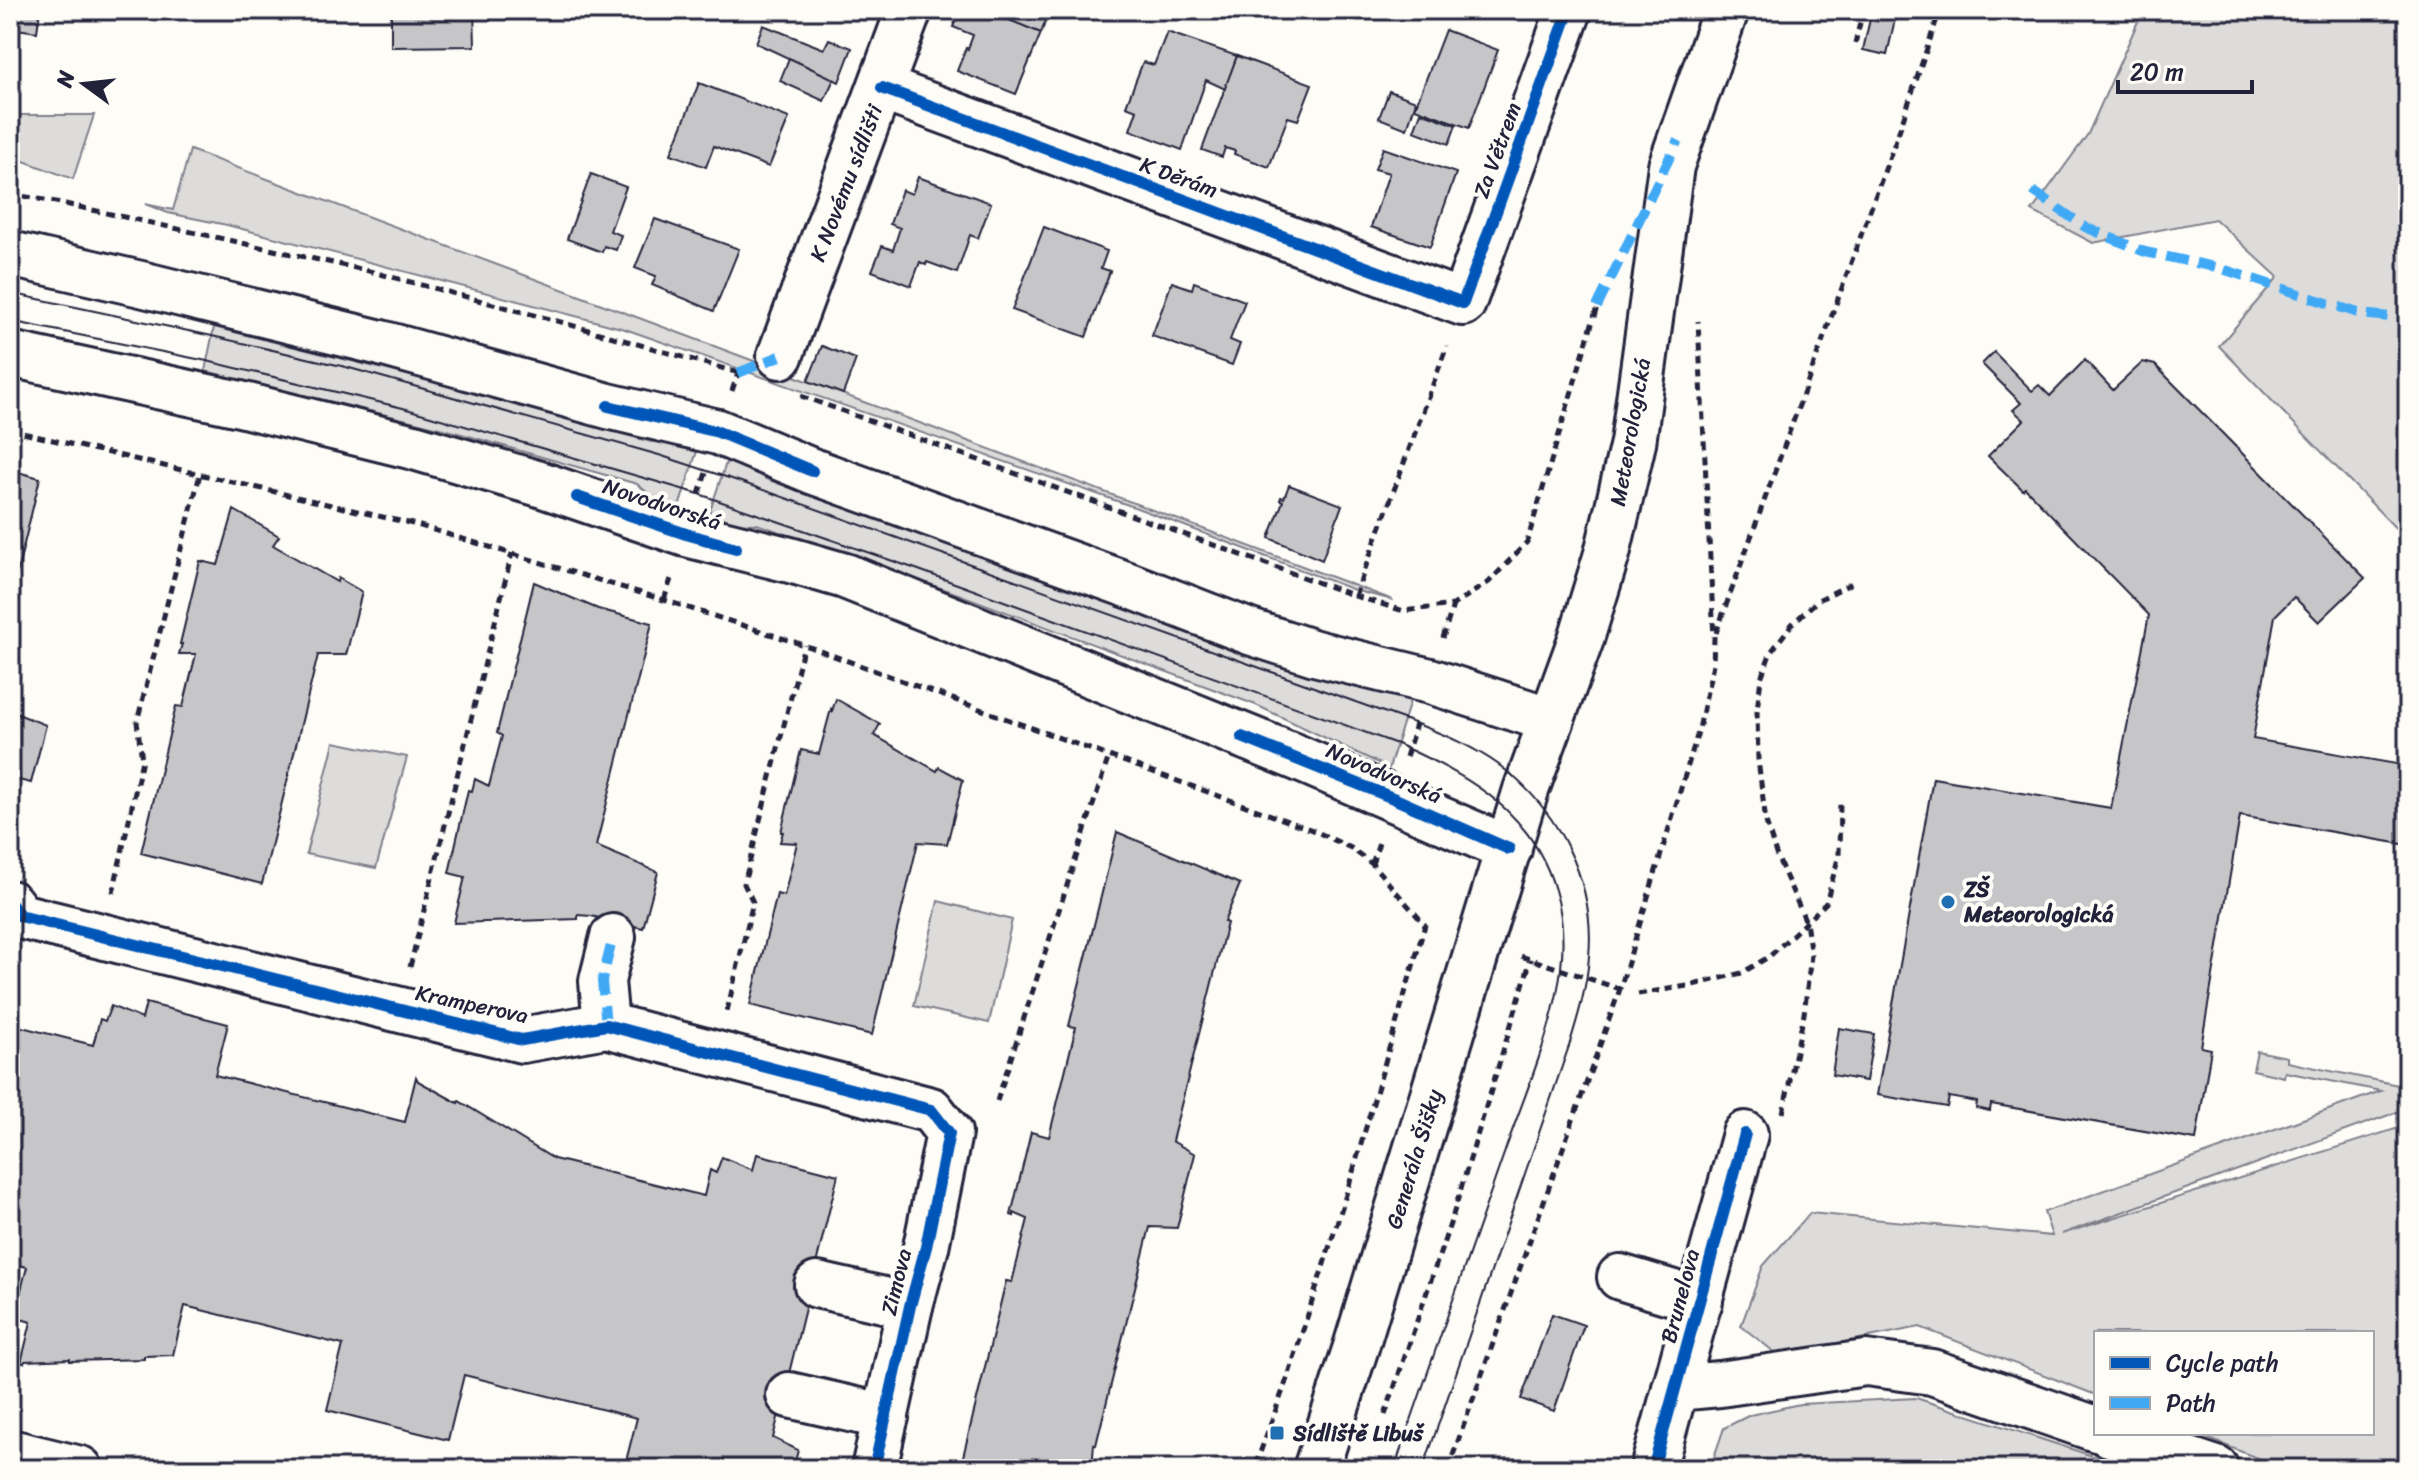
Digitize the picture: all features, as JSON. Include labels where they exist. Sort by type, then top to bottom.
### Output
[{"type":"main road","name":"K Novému sídlišti","points":[[774,375],[909,10]]},
{"type":"main road","name":"Za Větrem","points":[[1463,303],[1569,10]]},
{"type":"main road","name":"Meteorologická","points":[[1509,849],[1581,639],[1621,499],[1633,443],[1671,166],[1726,10]]},
{"type":"main road","name":"K Děrám","points":[[882,88],[1463,303]]},
{"type":"main road","points":[[10,254],[381,343],[608,406],[718,432],[812,471],[1250,632],[1326,656],[1430,681],[1551,720]]},
{"type":"main road","name":"Novodvorská","points":[[10,354],[240,404],[414,447],[540,484],[686,534],[845,576],[1393,798],[1509,849]]},
{"type":"main road","name":"Generála Šišky","points":[[1316,1469],[1509,849]]},
{"type":"main road","name":"Kramperova","points":[[10,903],[20,916],[522,1040],[606,1025],[931,1110]]},
{"type":"main road","points":[[606,1025],[602,981],[613,937]]},
{"type":"main road","name":"Zimova","points":[[874,1469],[949,1133],[931,1110]]},
{"type":"main road","name":"Brunelova","points":[[1653,1469],[1700,1301],[1763,1129]]},
{"type":"main road","points":[[1620,1277],[1700,1301]]},
{"type":"main road","points":[[817,1285],[910,1306]]},
{"type":"main road","points":[[1675,1388],[1866,1363],[1932,1372],[2094,1428]]},
{"type":"main road","points":[[789,1395],[886,1417]]},
{"type":"main road","points":[[2113,1435],[2216,1469]]},
{"type":"main road","points":[[10,1452],[80,1469]]},
{"type":"path","points":[[1855,44],[1863,10]]},
{"type":"path","points":[[1714,638],[1898,134],[1940,10]]},
{"type":"path","points":[[10,194],[369,271],[738,373],[774,375],[1355,596],[1404,611],[1453,605],[1489,582],[1527,542],[1597,307]]},
{"type":"path","points":[[1355,596],[1463,303]]},
{"type":"path","points":[[1448,1469],[1620,989],[1703,714],[1713,664],[1714,638],[1698,320]]},
{"type":"path","points":[[664,600],[738,373]]},
{"type":"path","points":[[10,430],[417,525],[664,600],[804,645],[1315,831],[1351,848],[1372,864],[1425,925],[1341,1212],[1289,1374],[1254,1469]]},
{"type":"path","points":[[103,937],[142,760],[137,722],[200,474]]},
{"type":"path","points":[[400,1010],[512,553]]},
{"type":"path","points":[[1763,1129],[1804,1014],[1811,955],[1806,922],[1776,854],[1766,822],[1758,760],[1757,710],[1761,678],[1771,652],[1792,624],[1818,600],[1856,581]]},
{"type":"path","points":[[1372,864],[1453,605]]},
{"type":"path","points":[[716,1054],[753,902],[744,884],[804,645]]},
{"type":"path","points":[[997,1101],[1109,756]]},
{"type":"path","points":[[1638,994],[1742,973],[1770,956],[1826,903],[1839,855],[1840,802]]},
{"type":"path","points":[[1382,1424],[1453,1215],[1531,959]]},
{"type":"shaded area","points":[[2143,10],[2408,10],[2408,541],[2219,346],[2278,277],[2215,219],[2093,243],[2032,211],[2088,134]]},
{"type":"shaded area","points":[[10,115],[94,115],[73,179],[10,156]]},
{"type":"shaded area","points":[[190,150],[1393,600],[1357,591],[1137,508],[625,329],[227,225],[168,213],[145,204],[173,210]]},
{"type":"shaded area","points":[[214,327],[460,388],[651,442],[700,442],[677,513],[668,510],[637,484],[444,429],[205,371]]},
{"type":"shaded area","points":[[730,451],[766,479],[979,553],[1412,695],[1389,768],[1256,705],[958,594],[757,524],[706,523]]},
{"type":"shaded area","points":[[334,742],[407,757],[376,868],[306,854]]},
{"type":"shaded area","points":[[938,901],[1012,920],[989,1023],[914,1006]]},
{"type":"shaded area","points":[[2257,1051],[2287,1057],[2287,1062],[2398,1085],[2408,1082],[2408,1108],[2062,1234],[2408,1125],[2408,1469],[2284,1469],[2200,1435],[2374,1435],[2374,1331],[2094,1331],[2094,1394],[1920,1327],[1778,1355],[1741,1326],[1763,1266],[1810,1213],[2052,1236],[2044,1212],[2381,1091],[2285,1072],[2284,1077],[2253,1070]]},
{"type":"shaded area","points":[[1916,1398],[2132,1469],[1710,1469],[1724,1428],[1750,1415],[1800,1404]]},
{"type":"building","points":[[10,10],[40,10],[37,32],[10,28]]},
{"type":"building","points":[[174,10],[206,10],[207,14],[174,17]]},
{"type":"building","points":[[391,10],[474,10],[475,46],[391,47]]},
{"type":"building","points":[[960,10],[985,10],[1041,33],[1016,94],[957,71],[973,35],[953,27]]},
{"type":"building","points":[[985,10],[1050,10],[1041,33]]},
{"type":"building","points":[[1872,10],[1897,10],[1887,55],[1863,50]]},
{"type":"building","points":[[763,25],[824,49],[829,39],[852,48],[839,82],[756,43]]},
{"type":"building","points":[[1445,30],[1498,50],[1469,128],[1415,108]]},
{"type":"building","points":[[1167,32],[1237,56],[1225,89],[1206,80],[1182,150],[1130,130],[1137,110],[1126,106],[1143,62],[1154,65]]},
{"type":"building","points":[[1237,56],[1312,84],[1298,120],[1288,117],[1269,167],[1225,148],[1222,157],[1202,150]]},
{"type":"building","points":[[789,58],[834,79],[824,101],[780,81]]},
{"type":"building","points":[[699,83],[789,118],[769,167],[714,146],[706,167],[671,154]]},
{"type":"building","points":[[1389,91],[1416,101],[1407,129],[1379,118]]},
{"type":"building","points":[[1421,112],[1456,125],[1449,144],[1414,131]]},
{"type":"building","points":[[1383,148],[1456,173],[1430,247],[1371,227],[1389,173],[1375,169]]},
{"type":"building","points":[[591,174],[626,187],[610,231],[621,235],[616,250],[604,246],[602,252],[567,239]]},
{"type":"building","points":[[918,177],[991,203],[978,238],[970,235],[957,273],[920,262],[911,286],[872,271],[882,246],[893,250],[900,228],[890,224],[902,190],[912,194]]},
{"type":"building","points":[[655,219],[739,249],[714,311],[652,285],[656,276],[635,268]]},
{"type":"building","points":[[1044,227],[1107,251],[1101,268],[1110,271],[1086,337],[1012,310]]},
{"type":"building","points":[[1172,282],[1192,289],[1194,282],[1245,301],[1230,340],[1240,344],[1232,365],[1152,336]]},
{"type":"building","points":[[822,346],[856,359],[843,394],[808,381]]},
{"type":"building","points":[[1994,352],[2032,391],[2039,385],[2050,396],[2085,360],[2113,390],[2143,362],[2155,365],[2365,578],[2319,622],[2294,597],[2275,616],[2253,739],[2408,766],[2408,845],[2240,816],[2201,1047],[2211,1049],[2196,1140],[1991,1104],[1990,1111],[1976,1108],[1977,1102],[1949,1097],[1947,1107],[1877,1095],[1933,778],[2111,808],[2149,615],[2025,488],[2023,490],[1988,456],[2024,420],[2013,410],[2021,403],[1982,364]]},
{"type":"building","points":[[10,470],[40,478],[10,602]]},
{"type":"building","points":[[1289,485],[1342,505],[1322,560],[1269,538],[1283,501],[1281,497],[1284,498]]},
{"type":"building","points":[[234,510],[279,536],[273,545],[337,582],[338,578],[362,592],[346,655],[318,655],[262,884],[141,853],[176,706],[183,707],[196,654],[179,654],[200,561],[218,565]]},
{"type":"building","points":[[534,582],[598,609],[652,623],[596,846],[658,872],[643,928],[578,915],[578,919],[454,923],[465,877],[449,873],[468,790],[472,791],[475,779],[489,786],[502,736],[497,733]]},
{"type":"building","points":[[836,699],[880,724],[874,735],[937,771],[939,767],[963,780],[947,844],[918,842],[872,1035],[750,1005],[777,894],[784,896],[797,843],[780,842],[801,750],[819,754]]},
{"type":"building","points":[[10,711],[46,725],[31,783],[10,778]]},
{"type":"building","points":[[1117,832],[1240,884],[1224,922],[1227,923],[1172,1141],[1195,1154],[1177,1228],[1150,1227],[1094,1444],[1092,1469],[960,1469],[1006,1281],[1012,1282],[1028,1219],[1014,1213],[1014,1216],[1011,1215],[1031,1132],[1049,1137],[1076,1027],[1069,1026]]},
{"type":"building","points":[[146,1003],[228,1024],[215,1075],[405,1122],[416,1077],[418,1081],[459,1101],[554,1159],[704,1196],[710,1170],[716,1173],[722,1157],[753,1170],[757,1154],[838,1175],[773,1438],[798,1450],[793,1469],[624,1469],[637,1418],[464,1375],[448,1440],[327,1410],[343,1345],[185,1306],[173,1355],[144,1356],[144,1359],[70,1359],[21,1363],[31,1322],[14,1317],[27,1267],[10,1263],[10,1024],[93,1045],[100,1019],[105,1021],[111,1006],[142,1019]]},
{"type":"building","points":[[1839,1028],[1874,1034],[1866,1081],[1832,1075]]},
{"type":"building","points":[[1552,1314],[1584,1325],[1554,1411],[1521,1399]]},
{"type":"tram line","points":[[10,293],[346,367],[659,455],[1417,724],[1449,737],[1499,765],[1539,803],[1569,849],[1586,901],[1590,928],[1588,968],[1569,1046],[1423,1469]]},
{"type":"tram line","points":[[10,321],[207,361],[403,408],[699,494],[916,569],[1397,744],[1448,769],[1494,799],[1531,838],[1545,862],[1555,890],[1563,938],[1558,990],[1538,1059],[1394,1469]]},
{"type":"marked path","points":[[1597,307],[1678,140]]},
{"type":"marked path","points":[[2033,191],[2085,227],[2145,252],[2219,268],[2361,314],[2408,319]]},
{"type":"marked path","points":[[738,373],[780,356]]},
{"type":"marked path","points":[[606,1025],[602,981],[613,937]]},
{"type":"cycle path","points":[[882,88],[1463,303],[1569,10]]},
{"type":"cycle path","points":[[608,406],[718,432],[812,471]]},
{"type":"cycle path","points":[[577,497],[736,548]]},
{"type":"cycle path","points":[[1242,737],[1509,849]]},
{"type":"cycle path","points":[[10,903],[20,916],[522,1040],[606,1025],[931,1110],[949,1133],[874,1469]]},
{"type":"cycle path","points":[[1653,1469],[1745,1134]]},
{"type":"place","name":"ZŠ Meteorologická","points":[[1948,902]]},
{"type":"place","name":"Sídliště Libuš","points":[[1277,1433]]}]
